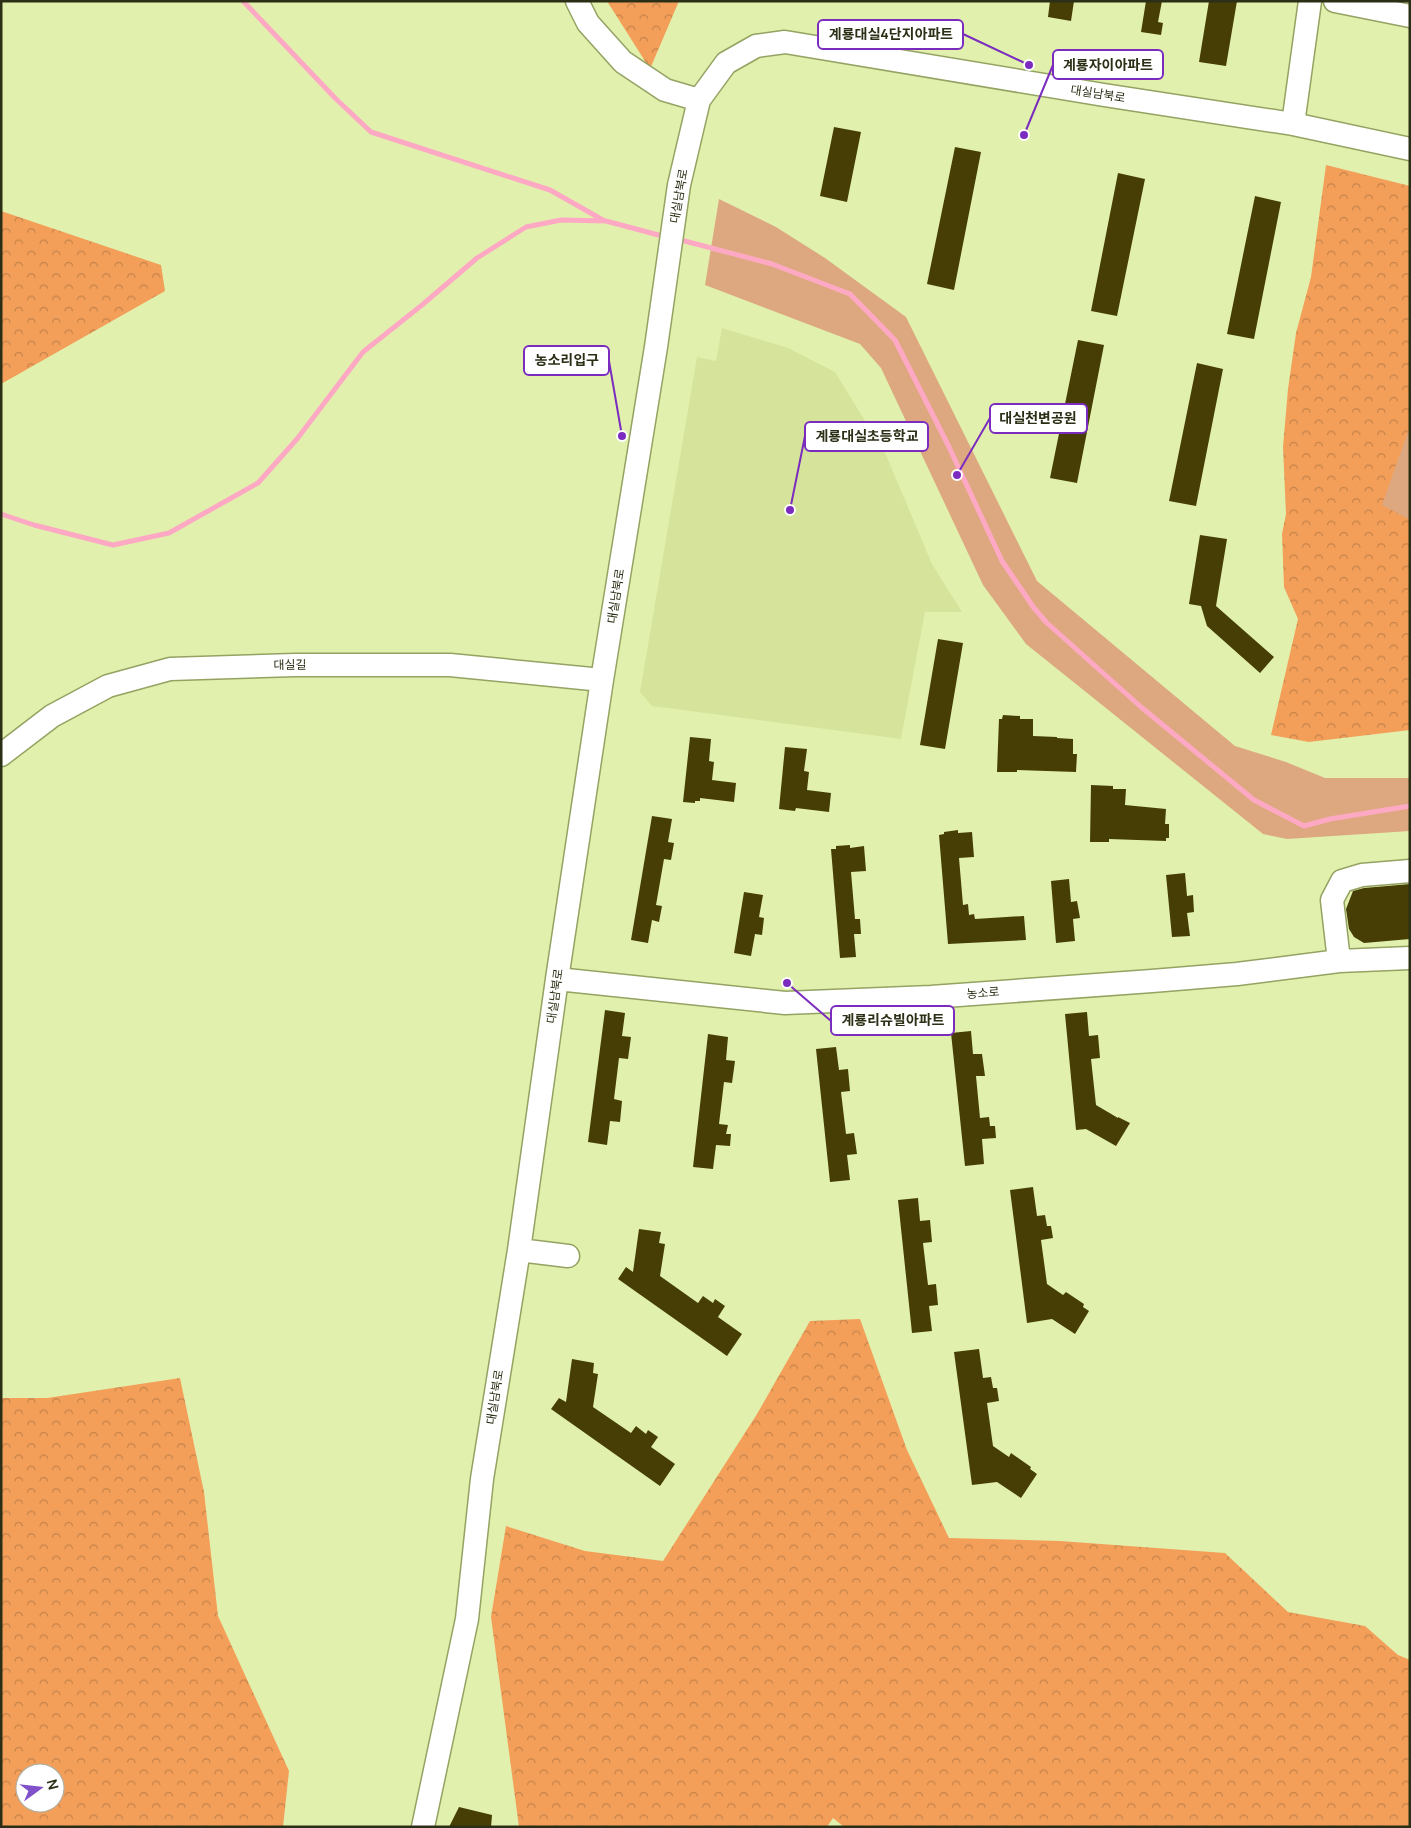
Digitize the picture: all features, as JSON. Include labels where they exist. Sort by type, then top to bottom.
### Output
[{"type":"street","points":[[577,1],[588,23],[623,62],[665,90],[699,100]]},
{"type":"street","points":[[1292,124],[1310,1]]},
{"type":"street","points":[[1335,1],[1410,16]]},
{"type":"street","name":"대실남북로","points":[[423,1827],[467,1619],[482,1479],[519,1250],[602,680],[656,347],[679,185],[699,100],[726,63],[756,46],[785,42],[1292,124],[1410,149]]},
{"type":"street","name":"대실길","points":[[1,755],[52,716],[108,686],[170,669],[295,665],[450,665],[602,680]]},
{"type":"street","points":[[1339,961],[1332,900],[1342,881],[1362,874],[1410,871]]},
{"type":"street","name":"농소로","points":[[557,979],[785,1003],[931,997],[1237,974],[1339,961],[1410,958]]},
{"type":"street","points":[[519,1250],[568,1256]]},
{"type":"shaded area","points":[[719,199],[776,227],[825,258],[906,317],[1037,581],[1235,746],[1286,762],[1325,778],[1410,778],[1410,831],[1287,839],[1263,834],[1026,644],[983,585],[881,368],[860,344],[705,285]]},
{"type":"shaded area","points":[[722,328],[788,348],[835,372],[886,455],[932,564],[962,612],[925,612],[901,739],[652,706],[640,692],[697,357],[716,361]]},
{"type":"shaded area","points":[[1410,426],[1410,520],[1382,505]]},
{"type":"green space","points":[[607,1],[679,1],[650,69]]},
{"type":"green space","points":[[1326,165],[1410,186],[1410,730],[1309,742],[1271,735],[1298,619],[1284,587],[1282,534],[1286,514],[1283,447],[1288,389],[1296,333],[1311,277]]},
{"type":"green space","points":[[1,211],[161,265],[165,291],[1,384]]},
{"type":"green space","points":[[860,1319],[907,1450],[949,1538],[1060,1541],[1225,1553],[1288,1612],[1365,1626],[1398,1655],[1410,1660],[1410,1827],[844,1827],[833,1818],[827,1827],[519,1827],[491,1617],[506,1526],[585,1551],[663,1561],[757,1414],[810,1321]]},
{"type":"green space","points":[[180,1378],[204,1492],[218,1616],[289,1771],[283,1827],[1,1827],[1,1398],[47,1398]]},
{"type":"building","points":[[1050,1],[1074,1],[1071,21],[1048,17]]},
{"type":"building","points":[[1146,1],[1162,1],[1158,22],[1163,23],[1161,35],[1141,32]]},
{"type":"building","points":[[1209,1],[1237,1],[1226,66],[1199,62]]},
{"type":"building","points":[[834,127],[861,132],[847,202],[820,196]]},
{"type":"building","points":[[955,147],[981,152],[954,290],[927,284]]},
{"type":"building","points":[[1118,173],[1145,179],[1117,316],[1091,311]]},
{"type":"building","points":[[1255,196],[1281,202],[1254,339],[1227,334]]},
{"type":"building","points":[[1078,340],[1104,345],[1077,483],[1050,478]]},
{"type":"building","points":[[1197,363],[1223,369],[1196,506],[1169,501]]},
{"type":"building","points":[[1200,535],[1227,539],[1216,606],[1274,657],[1260,673],[1207,626],[1201,606],[1189,604]]},
{"type":"building","points":[[938,639],[963,643],[945,749],[920,745]]},
{"type":"building","points":[[1003,715],[1020,716],[1020,719],[1033,719],[1033,736],[1073,739],[1073,754],[1077,754],[1076,772],[1017,770],[1017,772],[997,772],[999,719],[1002,719]]},
{"type":"building","points":[[690,737],[711,739],[709,761],[714,762],[712,780],[736,783],[734,802],[700,798],[700,801],[695,801],[695,803],[683,802]]},
{"type":"building","points":[[785,747],[807,749],[804,771],[809,772],[807,790],[831,793],[829,812],[796,808],[795,811],[779,809]]},
{"type":"building","points":[[1091,785],[1113,786],[1113,789],[1126,789],[1125,805],[1166,809],[1165,824],[1169,824],[1169,838],[1166,838],[1166,841],[1109,839],[1109,842],[1090,842]]},
{"type":"building","points":[[652,816],[672,819],[668,842],[674,843],[671,860],[664,859],[656,905],[662,906],[659,922],[652,920],[648,943],[631,940]]},
{"type":"building","points":[[958,830],[958,833],[972,832],[974,857],[959,858],[963,905],[968,904],[969,915],[974,914],[975,919],[1024,916],[1026,940],[948,944],[939,835],[944,834],[944,832]]},
{"type":"building","points":[[850,845],[850,848],[864,846],[866,871],[851,872],[855,919],[860,919],[861,934],[854,934],[856,957],[840,958],[831,849],[836,849],[836,846]]},
{"type":"building","points":[[1185,873],[1187,896],[1193,895],[1194,912],[1187,913],[1190,936],[1172,937],[1166,875]]},
{"type":"building","points":[[1069,879],[1071,902],[1077,901],[1080,918],[1073,919],[1075,941],[1056,943],[1051,881]]},
{"type":"building","points":[[1410,884],[1410,939],[1364,943],[1354,937],[1349,929],[1346,909],[1353,891],[1364,888]]},
{"type":"building","points":[[744,892],[763,895],[759,917],[764,918],[762,935],[755,934],[751,956],[734,953]]},
{"type":"building","points":[[605,1010],[625,1013],[622,1036],[631,1037],[628,1059],[619,1058],[614,1099],[622,1101],[620,1122],[610,1121],[607,1145],[588,1142]]},
{"type":"building","points":[[1087,1012],[1089,1036],[1098,1035],[1100,1058],[1091,1059],[1096,1105],[1130,1123],[1116,1146],[1086,1129],[1076,1130],[1065,1014]]},
{"type":"building","points":[[971,1031],[973,1054],[982,1054],[985,1076],[976,1076],[980,1118],[989,1117],[990,1126],[995,1126],[996,1138],[982,1139],[984,1164],[965,1166],[951,1033]]},
{"type":"building","points":[[708,1034],[728,1037],[726,1060],[735,1061],[732,1083],[724,1082],[719,1124],[728,1125],[726,1134],[731,1134],[730,1146],[716,1145],[713,1169],[693,1167]]},
{"type":"building","points":[[836,1047],[839,1070],[848,1069],[850,1091],[841,1092],[846,1134],[854,1133],[857,1154],[847,1155],[850,1180],[830,1182],[816,1049]]},
{"type":"building","points":[[1033,1187],[1037,1216],[1045,1215],[1047,1226],[1051,1226],[1053,1238],[1041,1240],[1047,1284],[1063,1295],[1066,1292],[1084,1304],[1083,1307],[1089,1311],[1075,1334],[1052,1319],[1027,1323],[1010,1190]]},
{"type":"building","points":[[918,1198],[920,1221],[930,1220],[932,1242],[923,1243],[928,1285],[936,1284],[938,1305],[929,1306],[932,1331],[912,1333],[898,1200]]},
{"type":"building","points":[[639,1229],[661,1232],[659,1243],[665,1244],[660,1276],[698,1303],[703,1296],[713,1303],[715,1299],[725,1306],[718,1317],[742,1334],[727,1356],[618,1279],[626,1267],[633,1272]]},
{"type":"building","points":[[979,1349],[983,1378],[991,1377],[993,1388],[997,1388],[999,1401],[987,1403],[993,1446],[1009,1457],[1011,1453],[1031,1467],[1030,1469],[1037,1474],[1021,1498],[997,1482],[972,1485],[954,1352]]},
{"type":"building","points":[[572,1359],[594,1363],[593,1373],[598,1374],[593,1407],[631,1433],[636,1426],[646,1434],[648,1430],[658,1437],[651,1447],[675,1464],[660,1486],[551,1409],[559,1398],[566,1402]]},
{"type":"building","points":[[459,1807],[492,1815],[491,1827],[449,1827]]},
{"type":"waterway","points":[[243,1],[335,98],[371,132],[550,190],[603,220]]},
{"type":"waterway","points":[[1,514],[34,525],[113,545],[169,533],[258,483],[297,439],[363,352],[477,258],[526,227],[561,220],[606,221],[666,237]]},
{"type":"waterway","points":[[677,239],[772,264],[850,294],[895,340],[949,447],[1002,561],[1034,608],[1047,623],[1141,707],[1254,800],[1304,826],[1330,819],[1410,806]]},
{"type":"place","name":"계룡대실4단지아파트","points":[[1029,65]]},
{"type":"place","name":"계룡자이아파트","points":[[1024,135]]},
{"type":"place","name":"농소리입구","points":[[622,436]]},
{"type":"place","name":"대실천변공원","points":[[957,475]]},
{"type":"place","name":"계룡대실초등학교","points":[[790,510]]},
{"type":"place","name":"계룡리슈빌아파트","points":[[787,983]]}]
